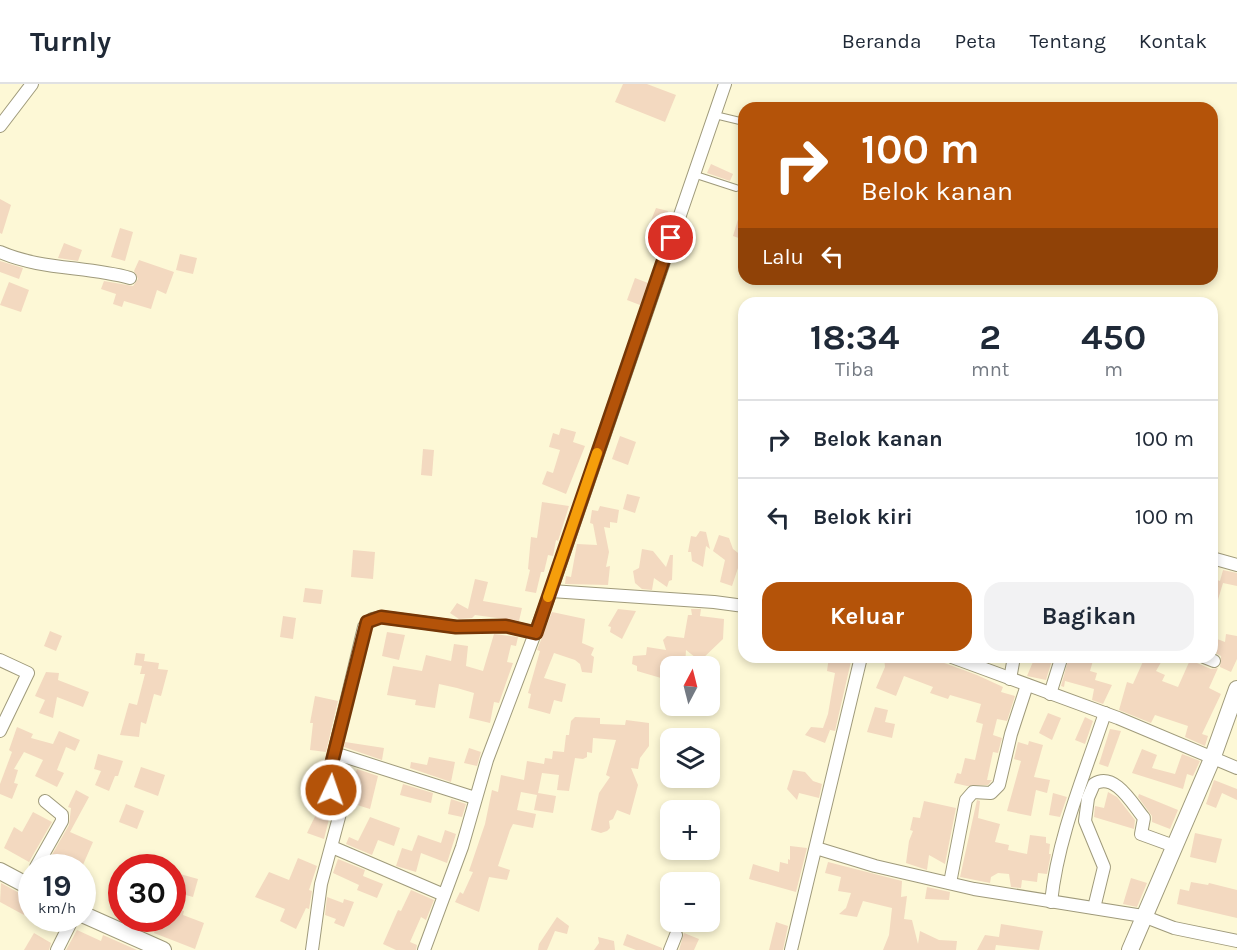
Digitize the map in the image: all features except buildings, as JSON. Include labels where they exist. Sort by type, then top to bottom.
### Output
[{"type":"street","points":[[0,126],[32,84]]},
{"type":"street","points":[[424,950],[462,847],[475,798],[551,591],[725,84]]},
{"type":"street","points":[[0,252],[32,264],[99,270],[130,278]]},
{"type":"street","points":[[1218,560],[1237,565]]},
{"type":"street","points":[[551,591],[738,605]]},
{"type":"street","points":[[312,950],[321,884],[342,806],[332,794],[330,783],[334,753],[364,627],[372,619],[381,617],[456,627],[498,626],[536,633]]},
{"type":"street","points":[[0,660],[28,673],[0,731]]},
{"type":"street","points":[[791,950],[860,663]]},
{"type":"street","points":[[968,663],[1105,713],[1237,768]]},
{"type":"street","points":[[1010,679],[1013,663]]},
{"type":"street","points":[[1050,694],[1060,663]]},
{"type":"street","points":[[950,883],[966,800],[973,792],[991,793],[999,785],[1011,734],[1027,685]]},
{"type":"street","points":[[1130,950],[1212,759],[1237,689]]},
{"type":"street","points":[[1051,902],[1054,875],[1070,811],[1105,713]]},
{"type":"street","points":[[334,753],[475,798]]},
{"type":"street","points":[[1094,908],[1104,867],[1085,821],[1088,798],[1094,784],[1103,780],[1118,785],[1144,818],[1143,836],[1174,846]]},
{"type":"street","points":[[43,854],[62,821],[62,815],[45,801]]},
{"type":"street","points":[[332,847],[444,895]]},
{"type":"street","points":[[816,848],[875,866],[950,883],[1143,916],[1174,928],[1237,941]]},
{"type":"street","points":[[0,871],[18,878]]},
{"type":"street","points":[[96,920],[163,950]]},
{"type":"street","points":[[57,950],[66,932]]},
{"type":"street","points":[[670,950],[676,934]]},
{"type":"lane","points":[[715,115],[738,121]]},
{"type":"lane","points":[[693,174],[736,188]]},
{"type":"slow traffic","points":[[548,597],[597,453]]},
{"type":"route","points":[[331,790],[331,766],[367,622],[381,617],[456,627],[506,626],[536,633],[671,238]]}]
